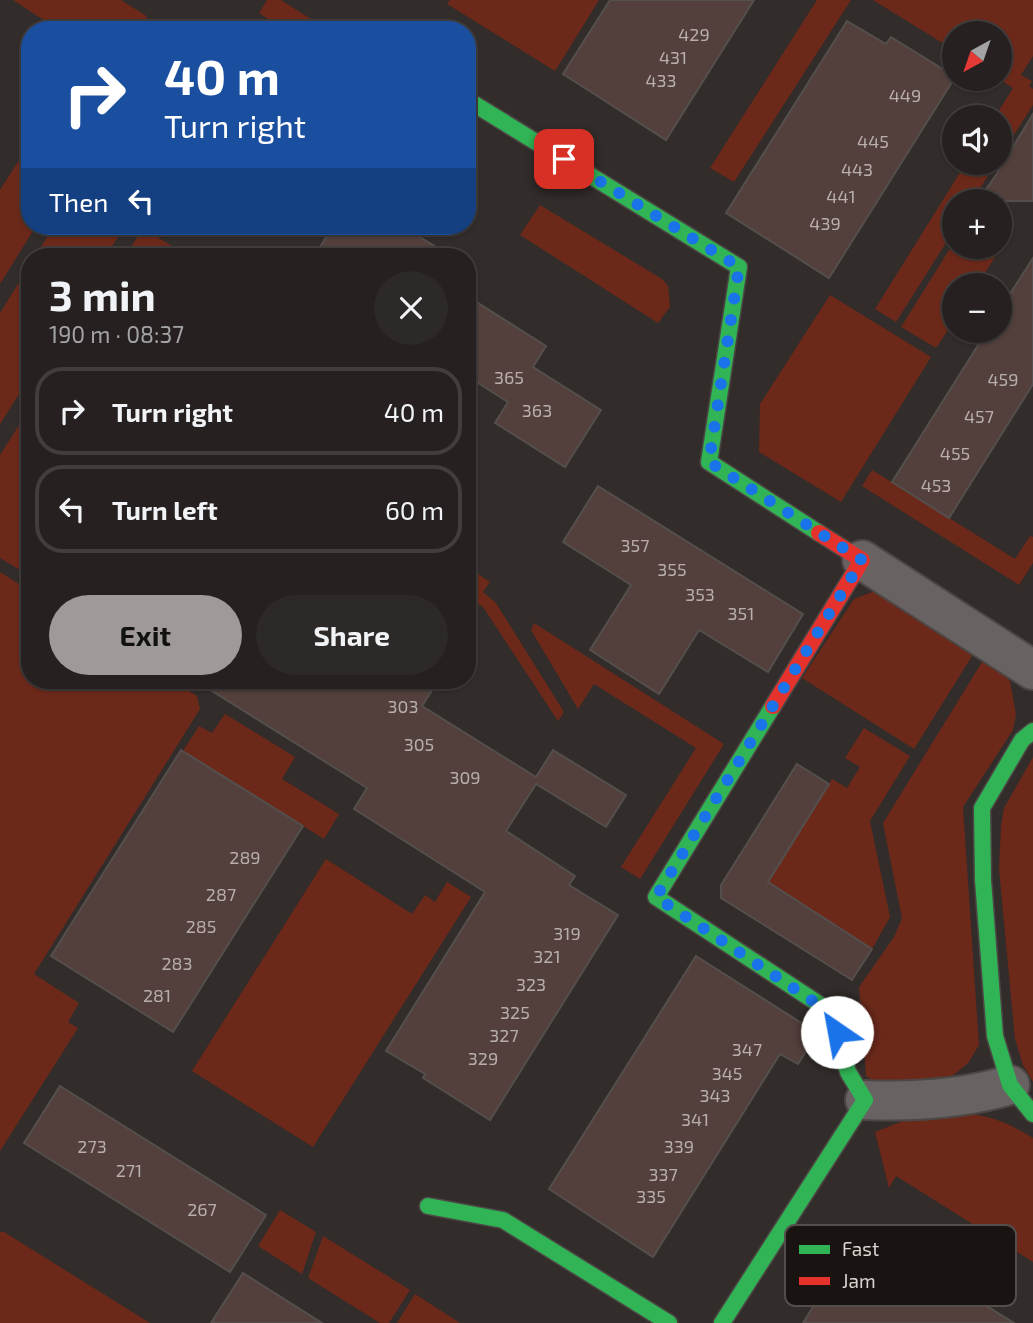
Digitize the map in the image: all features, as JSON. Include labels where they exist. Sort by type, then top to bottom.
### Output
[{"type":"street","points":[[476,106],[739,267],[709,462],[1033,670]]},
{"type":"street","points":[[862,560],[656,897],[831,1013],[848,1072],[864,1100]]},
{"type":"street","points":[[864,1100],[900,1102],[978,1095],[1022,1100],[995,1036],[983,880],[982,808],[1022,740],[1033,731]]},
{"type":"street","points":[[722,1323],[864,1100]]},
{"type":"street","points":[[428,1206],[503,1220],[669,1323]]},
{"type":"shaded area","points":[[13,0],[121,0],[145,15],[148,21],[45,21]]},
{"type":"shaded area","points":[[267,0],[281,0],[314,21],[271,21],[259,13]]},
{"type":"shaded area","points":[[450,0],[599,0],[555,71],[447,4]]},
{"type":"shaded area","points":[[817,0],[851,0],[734,182],[710,168]]},
{"type":"shaded area","points":[[873,0],[1033,0],[1033,56],[1021,75],[1032,81],[1029,86],[1033,89],[1033,105],[1012,138],[1012,105],[1002,105],[1013,88],[1012,21],[942,21],[942,43]]},
{"type":"shaded area","points":[[21,157],[21,235],[30,235],[0,284],[0,190]]},
{"type":"shaded area","points":[[959,175],[988,175],[980,189],[950,189]]},
{"type":"shaded area","points":[[942,202],[942,249],[896,322],[875,309]]},
{"type":"shaded area","points":[[540,205],[662,279],[668,286],[670,307],[658,323],[520,235]]},
{"type":"shaded area","points":[[48,235],[119,235],[111,248],[41,248]]},
{"type":"shaded area","points":[[139,235],[154,235],[175,248],[131,248]]},
{"type":"shaded area","points":[[943,259],[994,259],[985,273],[942,273],[942,339],[936,348],[901,327]]},
{"type":"shaded area","points":[[21,279],[21,391],[0,424],[0,313]]},
{"type":"shaded area","points":[[830,295],[931,357],[841,502],[759,452],[760,404]]},
{"type":"shaded area","points":[[21,422],[21,571],[0,558],[0,455]]},
{"type":"shaded area","points":[[872,470],[1015,559],[1030,536],[1033,537],[1033,563],[1019,585],[862,486]]},
{"type":"shaded area","points":[[0,572],[21,585],[21,689],[186,689],[197,696],[200,709],[34,974],[79,1003],[68,1022],[78,1028],[0,1151]]},
{"type":"shaded area","points":[[476,573],[490,582],[483,592],[496,603],[564,712],[558,721],[483,607],[476,603]]},
{"type":"shaded area","points":[[875,591],[977,648],[914,749],[802,678],[854,599]]},
{"type":"shaded area","points":[[534,623],[724,744],[640,879],[621,867],[696,748],[594,684],[578,709],[531,630]]},
{"type":"shaded area","points":[[987,654],[1010,681],[1016,715],[1013,730],[963,807],[979,1045],[968,1063],[944,1083],[877,1084],[866,1076],[859,987],[894,937],[902,918],[883,823]]},
{"type":"shaded area","points":[[225,714],[295,757],[282,779],[339,814],[324,839],[183,751],[199,726],[212,733]]},
{"type":"shaded area","points":[[864,728],[910,756],[870,821],[890,917],[872,949],[767,882],[832,779],[847,788],[860,767],[845,758]]},
{"type":"shaded area","points":[[1033,757],[1033,1082],[1023,1065],[1015,1039],[999,869],[1004,808]]},
{"type":"shaded area","points":[[326,859],[412,914],[425,895],[435,902],[447,882],[471,897],[313,1147],[192,1071]]},
{"type":"shaded area","points":[[964,1114],[983,1116],[1016,1128],[1033,1138],[1033,1262],[1016,1251],[1016,1225],[974,1225],[896,1176],[889,1188],[875,1132],[903,1121]]},
{"type":"shaded area","points":[[280,1210],[316,1232],[302,1274],[258,1246]]},
{"type":"shaded area","points":[[0,1232],[4,1232],[150,1323],[0,1323]]},
{"type":"shaded area","points":[[323,1236],[410,1290],[389,1323],[380,1323],[308,1278]]},
{"type":"shaded area","points":[[415,1294],[460,1323],[397,1323]]},
{"type":"building","points":[[610,0],[754,0],[666,140],[563,74]]},
{"type":"building","points":[[847,21],[886,44],[891,37],[942,69],[942,91],[946,91],[829,278],[726,213]]},
{"type":"building","points":[[1033,114],[1033,201],[1012,201],[1012,189],[986,189],[996,175],[1012,175],[1012,149]]},
{"type":"building","points":[[327,235],[417,235],[437,248],[320,248]]},
{"type":"building","points":[[1033,258],[1033,384],[949,518],[892,482],[979,343],[1012,343],[1012,291]]},
{"type":"building","points":[[476,302],[546,346],[533,367],[601,410],[565,467],[495,423],[508,402],[476,382]]},
{"type":"building","points":[[598,486],[803,614],[768,672],[699,630],[659,694],[590,650],[631,585],[563,542]]},
{"type":"building","points":[[209,689],[433,689],[422,706],[536,777],[553,750],[626,795],[606,827],[536,784],[506,831],[575,876],[569,885],[618,915],[490,1120],[423,1078],[425,1074],[386,1051],[485,892],[354,809],[367,788]]},
{"type":"building","points":[[181,750],[303,826],[173,1032],[51,956]]},
{"type":"building","points":[[797,764],[829,784],[768,882],[872,949],[852,980],[721,898],[721,885]]},
{"type":"building","points":[[696,956],[814,1031],[815,1037],[798,1064],[780,1054],[653,1257],[549,1189]]},
{"type":"building","points":[[60,1086],[266,1215],[230,1272],[24,1143]]},
{"type":"building","points":[[243,1273],[322,1323],[211,1323]]},
{"type":"building","points":[[814,1306],[987,1306],[1014,1323],[803,1323]]},
{"type":"traffic: fast","points":[[476,105],[739,267],[709,462],[819,533]]},
{"type":"traffic: fast","points":[[722,1323],[865,1100],[848,1072],[831,1012],[656,897],[773,706]]},
{"type":"traffic: fast","points":[[1033,731],[1022,740],[982,808],[983,880],[995,1036],[1010,1085],[1033,1114]]},
{"type":"traffic: fast","points":[[428,1206],[503,1220],[669,1323]]},
{"type":"traffic: jam","points":[[773,706],[862,560],[819,533]]},
{"type":"route","points":[[564,159],[739,267],[709,462],[862,560],[656,897],[831,1013],[837,1032]]}]
